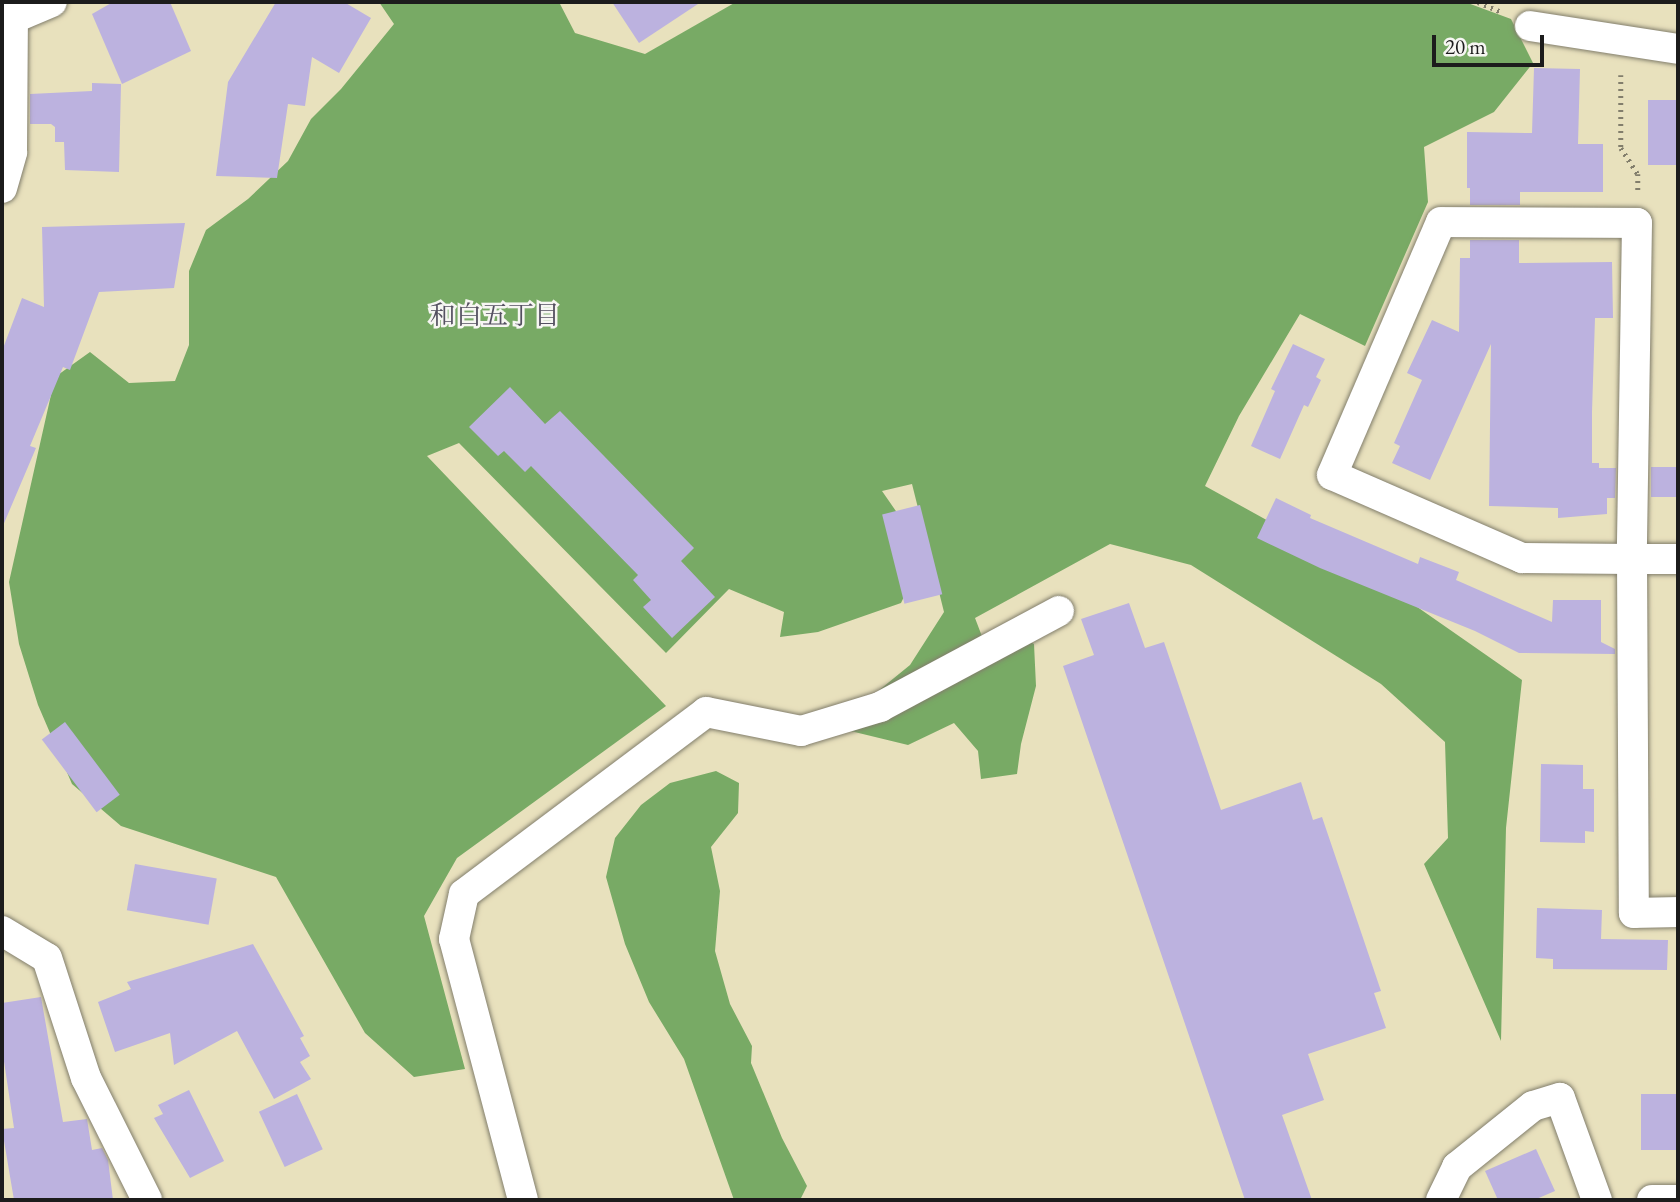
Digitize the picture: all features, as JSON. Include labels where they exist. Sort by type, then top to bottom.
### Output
[{"type":"street","points":[[2,188],[12,152],[8,14],[51,2]]},
{"type":"street","points":[[1530,26],[1678,48]]},
{"type":"street","points":[[1678,559],[1632,559],[1521,558],[1332,475],[1441,222],[1637,223],[1632,559],[1634,914],[1678,912]]},
{"type":"street","points":[[523,1200],[454,939],[464,894],[706,712],[801,731],[880,707],[1059,611]]},
{"type":"street","points":[[2,931],[47,958],[86,1078],[147,1200]]},
{"type":"street","points":[[1441,1200],[1457,1167],[1533,1106],[1560,1098],[1597,1200]]},
{"type":"street","points":[[1652,1200],[1678,1200]]},
{"type":"path","points":[[1621,40],[1621,148],[1638,174],[1637,223]]},
{"type":"green space","points":[[379,2],[559,2],[575,33],[645,54],[736,2],[1465,2],[1511,19],[1533,63],[1494,112],[1424,147],[1428,202],[1365,346],[1300,314],[1239,416],[1205,486],[1390,588],[1522,680],[1506,828],[1501,1041],[1424,864],[1448,838],[1445,742],[1381,684],[1191,565],[1110,544],[975,618],[983,639],[1008,628],[1034,644],[1036,686],[1021,744],[1017,774],[981,779],[978,751],[954,723],[908,745],[834,727],[910,665],[944,612],[912,484],[882,491],[925,553],[901,603],[818,632],[780,637],[784,612],[729,589],[666,653],[459,443],[427,456],[666,706],[457,858],[424,916],[465,1069],[414,1077],[365,1033],[276,877],[121,826],[72,784],[38,705],[19,644],[9,582],[55,377],[90,352],[129,383],[175,381],[189,345],[189,271],[206,230],[248,199],[288,161],[311,119],[341,89],[394,24]]},
{"type":"green space","points":[[716,771],[739,783],[738,813],[711,847],[720,891],[715,951],[730,1004],[752,1046],[751,1063],[782,1138],[807,1186],[800,1200],[734,1200],[684,1059],[649,1002],[625,944],[606,877],[615,838],[641,805],[670,783]]},
{"type":"building","points":[[113,2],[170,2],[191,51],[122,84],[92,14]]},
{"type":"building","points":[[276,2],[344,2],[371,18],[339,73],[312,57],[305,106],[288,104],[277,178],[216,176],[228,82]]},
{"type":"building","points":[[612,2],[701,2],[639,43]]},
{"type":"building","points":[[1534,68],[1580,69],[1578,144],[1603,144],[1603,192],[1520,192],[1520,205],[1470,205],[1470,188],[1467,188],[1467,132],[1532,133]]},
{"type":"building","points":[[92,83],[121,84],[119,172],[65,170],[64,142],[55,142],[55,127],[51,124],[30,124],[30,94],[92,91]]},
{"type":"building","points":[[1648,100],[1678,100],[1678,165],[1648,165]]},
{"type":"building","points":[[185,223],[174,288],[99,292],[70,370],[63,367],[30,446],[36,448],[2,528],[2,351],[22,298],[44,307],[42,227]]},
{"type":"building","points":[[1470,240],[1519,240],[1519,263],[1612,262],[1613,318],[1595,318],[1592,412],[1592,463],[1599,463],[1599,468],[1616,468],[1615,498],[1607,498],[1607,514],[1558,518],[1558,508],[1489,506],[1491,344],[1430,480],[1392,463],[1400,446],[1394,443],[1422,380],[1407,373],[1432,320],[1459,332],[1460,258],[1470,258]]},
{"type":"building","points":[[1293,344],[1325,359],[1316,377],[1321,380],[1308,407],[1304,405],[1280,459],[1251,446],[1275,391],[1271,389]]},
{"type":"building","points":[[510,387],[545,424],[560,411],[694,548],[681,561],[715,597],[672,638],[643,607],[651,600],[633,580],[638,575],[531,466],[525,472],[504,451],[498,456],[469,427]]},
{"type":"building","points":[[1651,467],[1678,467],[1678,497],[1651,497]]},
{"type":"building","points":[[1276,498],[1311,515],[1310,518],[1418,564],[1420,557],[1459,572],[1456,580],[1552,622],[1553,600],[1601,600],[1601,642],[1615,649],[1615,654],[1519,653],[1475,631],[1320,568],[1257,538]]},
{"type":"building","points":[[920,505],[942,594],[904,604],[882,514]]},
{"type":"building","points":[[1129,603],[1145,648],[1164,642],[1221,810],[1301,782],[1313,820],[1322,817],[1381,991],[1374,993],[1386,1028],[1308,1054],[1324,1100],[1282,1115],[1312,1200],[1245,1200],[1063,666],[1094,655],[1081,619]]},
{"type":"building","points":[[65,722],[120,795],[97,812],[42,739]]},
{"type":"building","points":[[1541,764],[1583,765],[1583,789],[1594,789],[1594,832],[1585,831],[1585,843],[1540,842]]},
{"type":"building","points":[[135,864],[217,878],[209,925],[127,910]]},
{"type":"building","points":[[1537,908],[1602,910],[1601,939],[1668,940],[1667,970],[1553,969],[1553,959],[1536,958]]},
{"type":"building","points":[[253,944],[304,1036],[300,1038],[310,1056],[300,1062],[311,1079],[274,1099],[237,1031],[174,1065],[170,1033],[115,1052],[98,1002],[131,989],[127,982]]},
{"type":"building","points":[[41,997],[63,1122],[87,1119],[92,1150],[102,1148],[108,1160],[113,1200],[14,1200],[2,1129],[14,1128],[2,1048],[2,1003]]},
{"type":"building","points":[[189,1090],[224,1161],[190,1178],[154,1118],[163,1114],[158,1105]]},
{"type":"building","points":[[297,1094],[323,1149],[285,1167],[259,1112]]},
{"type":"building","points":[[1641,1094],[1678,1094],[1678,1150],[1641,1150]]},
{"type":"building","points":[[1536,1149],[1555,1191],[1534,1200],[1498,1200],[1485,1171]]},
{"type":"district","name":"和白五丁目","points":[[495,316]]}]
